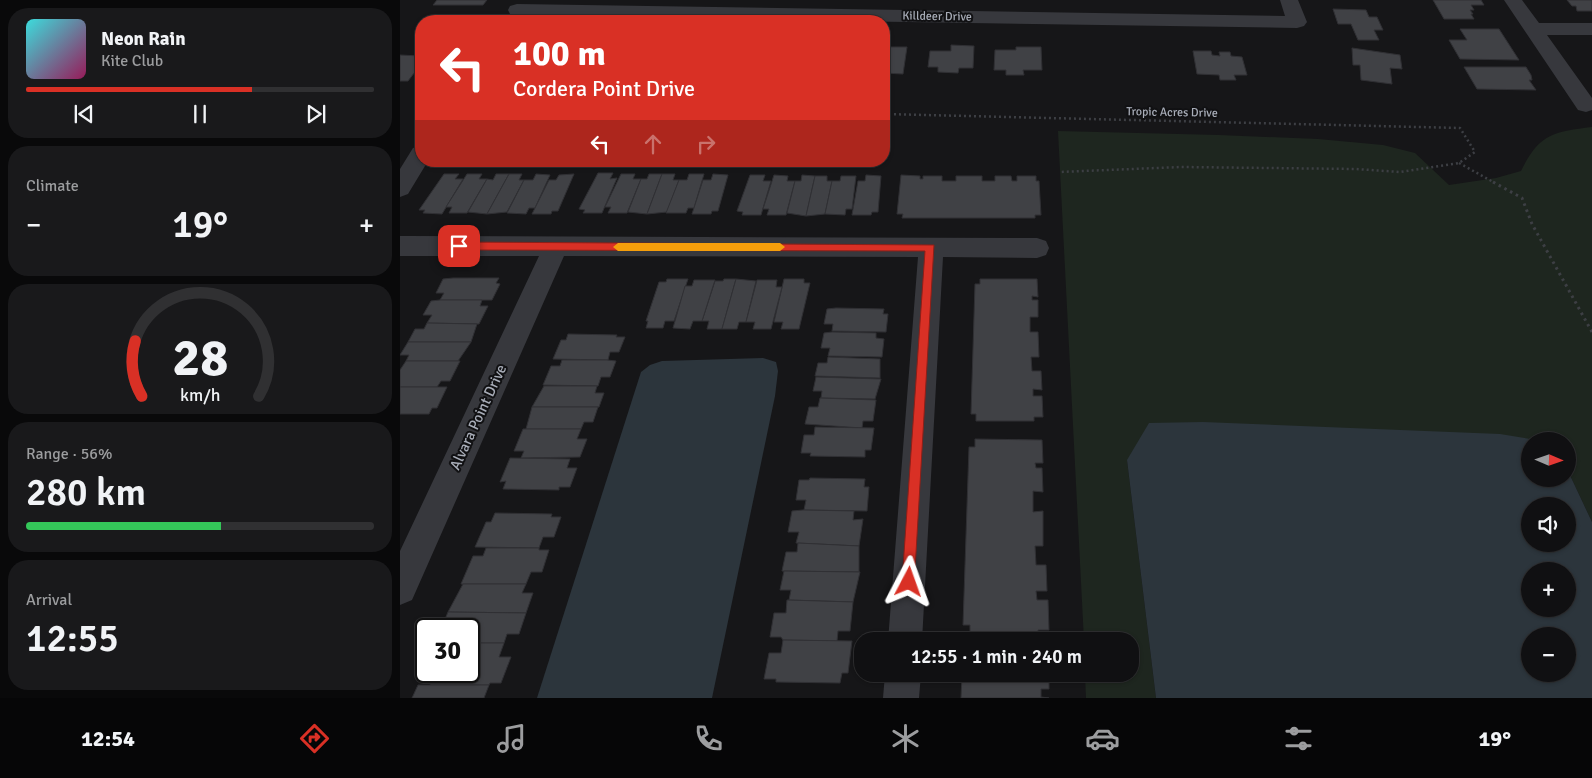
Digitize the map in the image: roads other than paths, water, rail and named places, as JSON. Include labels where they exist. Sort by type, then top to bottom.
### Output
[{"type":"street","name":"Killdeer Drive","points":[[517,10],[745,6],[1065,9],[1297,22],[1289,0]]},
{"type":"street","points":[[1513,0],[1586,104]]},
{"type":"street","points":[[1534,29],[1592,29]]},
{"type":"street","points":[[400,188],[415,164]]},
{"type":"street","points":[[400,246],[1037,248]]},
{"type":"street","name":"Alvara Point Drive","points":[[400,588],[556,246]]},
{"type":"street","points":[[906,632],[931,248]]},
{"type":"street","points":[[901,698],[902,682]]}]
